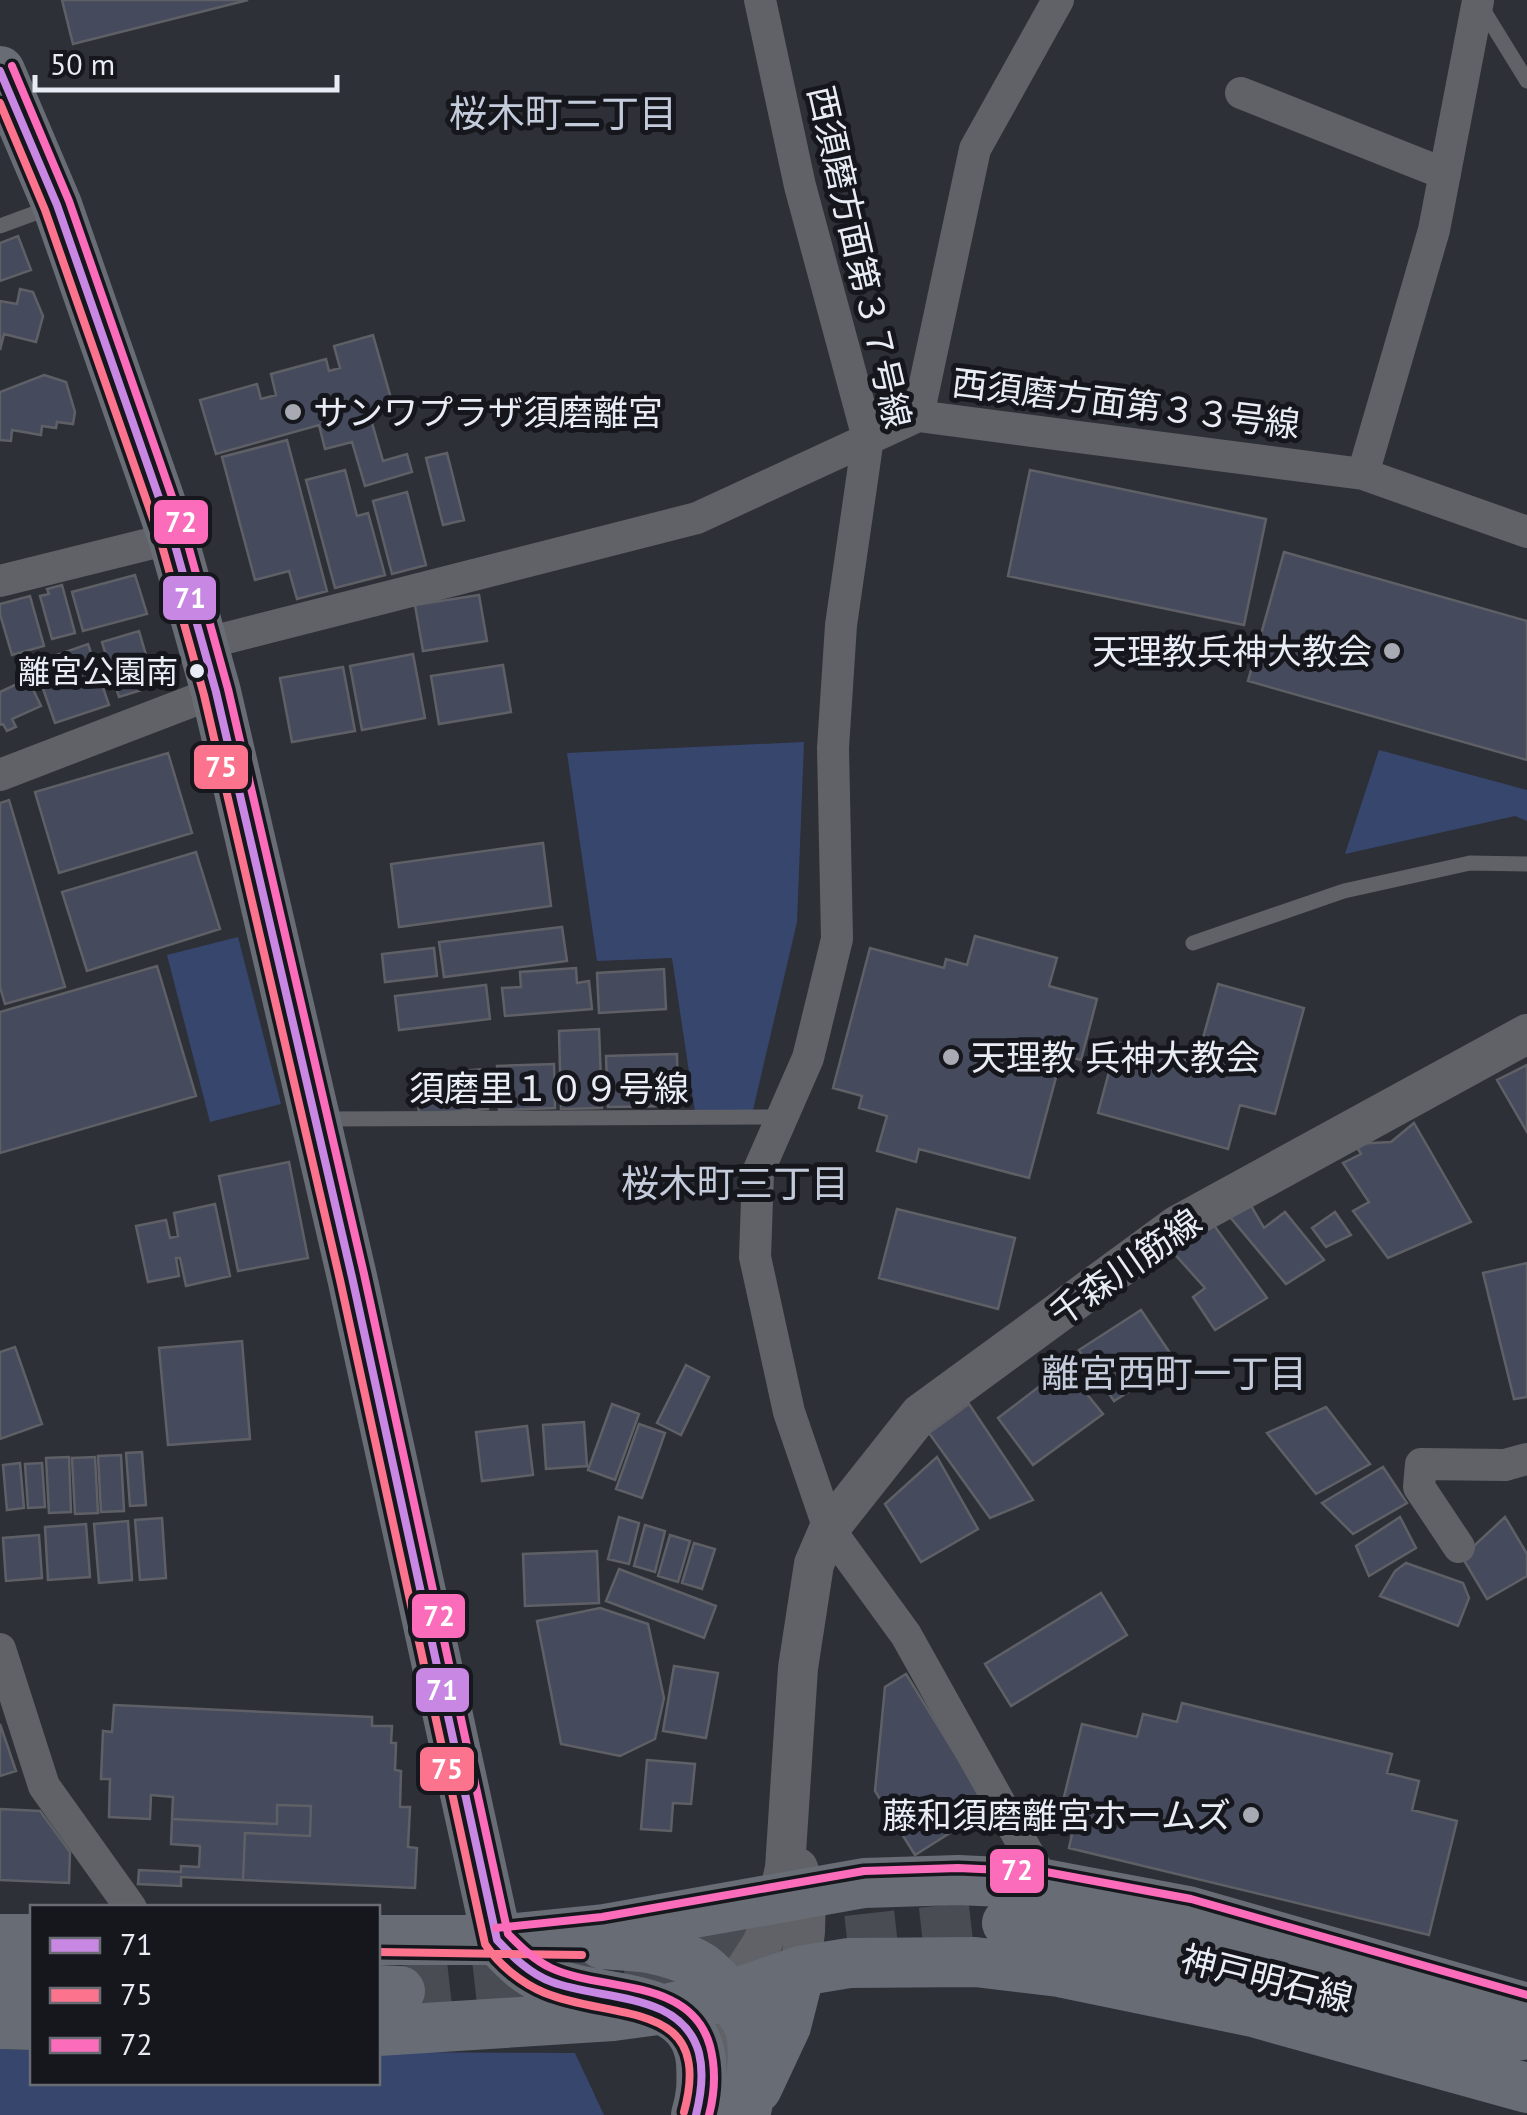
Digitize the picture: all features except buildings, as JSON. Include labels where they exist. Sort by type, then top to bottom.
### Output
[{"type":"main road","points":[[0,71],[58,205],[173,538],[216,692],[497,1940],[522,1968],[554,1984],[665,2010],[682,2021],[696,2039],[722,2108]]},
{"type":"main road","points":[[497,1940],[604,1929],[864,1883],[958,1880],[1045,1884],[1188,1911],[1527,2008]]},
{"type":"main road","name":"神戸明石線","points":[[1007,1923],[1197,1959],[1440,2021],[1527,2036]]},
{"type":"main road","points":[[0,1938],[30,1939]]},
{"type":"main road","points":[[380,1940],[564,1941],[663,1951],[702,1968],[728,1996],[750,2030],[753,2050],[722,2108]]},
{"type":"main road","points":[[385,2004],[613,2016],[728,1996],[800,1971],[849,1964],[975,1962],[1060,1972],[1253,2012],[1527,2088]]},
{"type":"main road","points":[[722,2108],[786,2026],[800,1971]]},
{"type":"main road","points":[[0,1981],[30,1982]]},
{"type":"main road","points":[[0,2024],[30,2025]]},
{"type":"street","name":"西須磨方面第３７号線","points":[[760,0],[800,186],[868,438],[842,625],[833,748],[837,939],[808,1058],[758,1172],[755,1256],[790,1412],[828,1529],[906,1634],[1045,1884]]},
{"type":"street","points":[[918,416],[976,149],[1058,0]]},
{"type":"street","points":[[1363,474],[1434,230],[1478,0]]},
{"type":"street","points":[[1241,92],[1445,174]]},
{"type":"street","name":"西須磨方面第３３号線","points":[[203,644],[697,518],[918,416],[1363,474],[1527,532]]},
{"type":"street","points":[[0,581],[173,538]]},
{"type":"street","points":[[0,775],[216,692]]},
{"type":"street","name":"千森川筋線","points":[[728,1996],[792,1896],[785,1868],[798,1668],[814,1564],[828,1529],[920,1414],[1178,1225],[1527,1034]]},
{"type":"street","points":[[1459,1547],[1419,1487],[1421,1464],[1505,1466],[1527,1459]]},
{"type":"street","points":[[0,1649],[44,1786],[128,1905]]},
{"type":"street","points":[[792,1896],[805,1932],[800,1971]]},
{"type":"lane","points":[[1478,0],[1527,81]]},
{"type":"lane","points":[[0,226],[58,205]]},
{"type":"lane","points":[[1193,943],[1344,891],[1470,863],[1527,864]]},
{"type":"lane","name":"須磨里１０９号線","points":[[315,1119],[782,1118]]},
{"type":"shaded area","points":[[804,742],[797,922],[753,1110],[695,1112],[672,958],[597,961],[567,753]]},
{"type":"shaded area","points":[[1379,750],[1527,790],[1527,821],[1515,816],[1345,854]]},
{"type":"shaded area","points":[[238,937],[281,1104],[210,1122],[167,955]]},
{"type":"shaded area","points":[[0,2049],[30,2050],[30,2085],[380,2085],[380,2052],[575,2053],[604,2115],[0,2115]]},
{"type":"tunnel","points":[[400,1991],[1007,1923]]},
{"type":"transit line","name":"72","points":[[12,66],[69,201],[185,534],[228,689],[364,1274],[508,1934],[551,1968],[642,1990],[684,2008],[700,2024],[710,2046],[714,2080],[709,2115]]},
{"type":"transit line","name":"71","points":[[0,71],[57,205],[173,538],[216,692],[352,1277],[497,1940],[544,1979],[638,2001],[676,2018],[690,2033],[699,2053],[701,2084],[696,2115]]},
{"type":"transit line","name":"75","points":[[0,103],[45,210],[161,542],[204,695],[340,1280],[485,1944],[504,1966],[536,1989],[652,2020],[672,2032],[685,2049],[690,2075],[684,2112]]},
{"type":"transit line","name":"72","points":[[496,1928],[602,1917],[864,1871],[958,1868],[1046,1872],[1191,1899],[1527,1995]]},
{"type":"transit line","name":"75","points":[[380,1952],[582,1955]]},
{"type":"place","name":"サンワプラザ須磨離宮","points":[[293,412]]},
{"type":"place","name":"天理教兵神大教会","points":[[1392,651]]},
{"type":"place","name":"離宮公園南","points":[[197,671]]},
{"type":"place","name":"天理教 兵神大教会","points":[[951,1057]]},
{"type":"place","name":"藤和須磨離宮ホームズ","points":[[1251,1815]]},
{"type":"district","name":"桜木町二丁目","points":[[563,112]]},
{"type":"district","name":"桜木町三丁目","points":[[735,1182]]},
{"type":"district","name":"離宮西町一丁目","points":[[1174,1372]]}]
